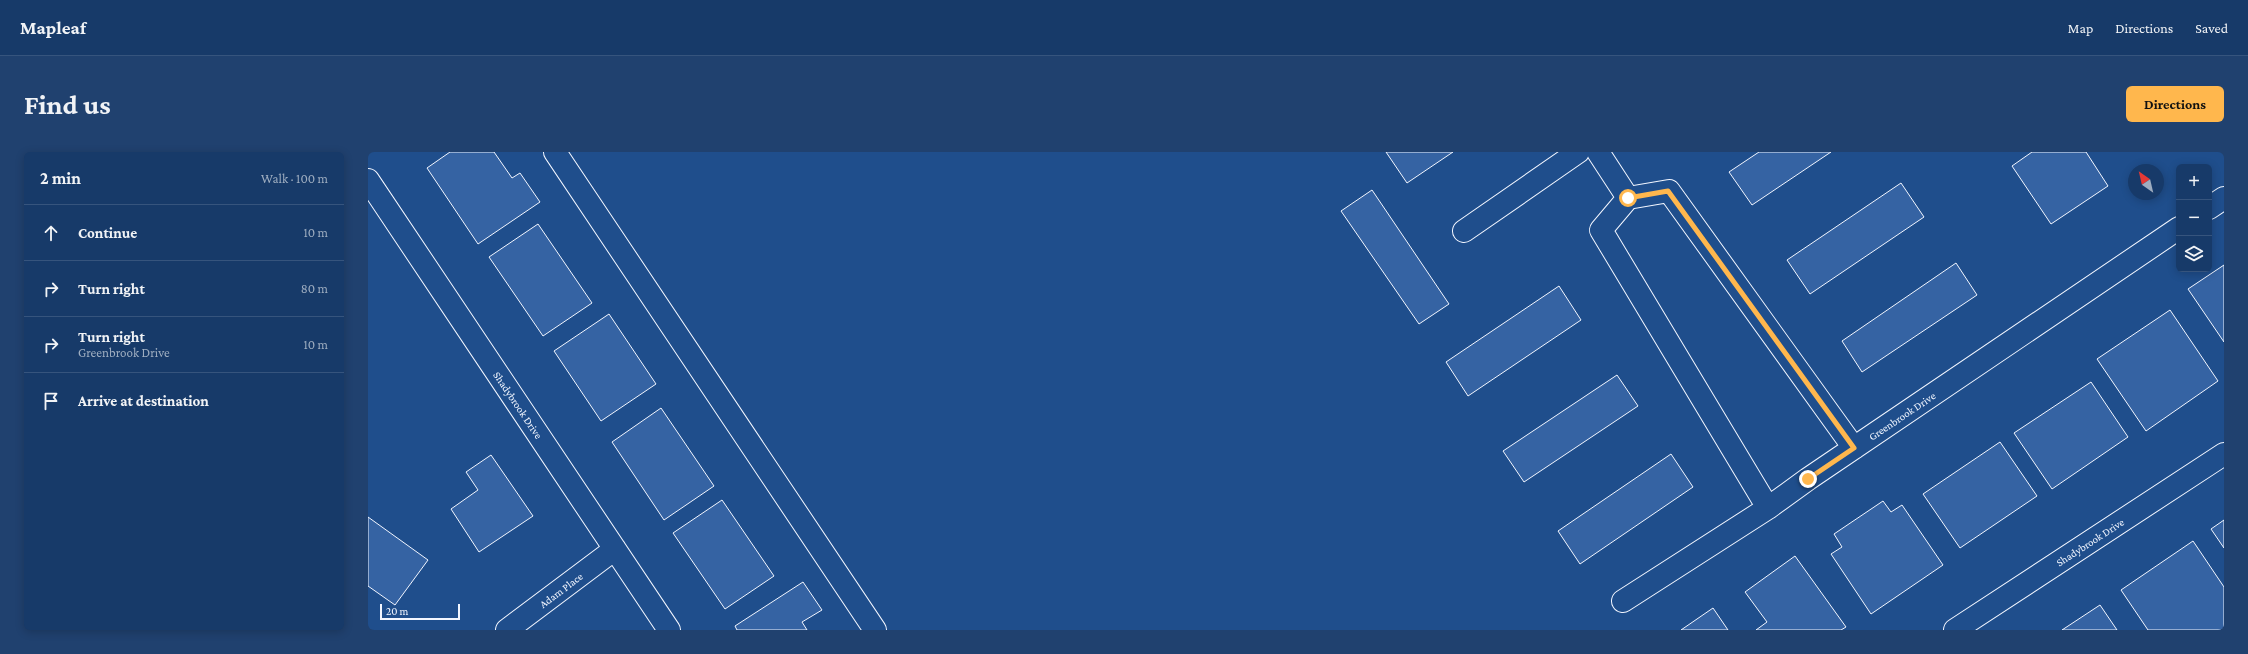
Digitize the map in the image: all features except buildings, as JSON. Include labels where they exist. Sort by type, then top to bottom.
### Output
[{"type":"street","points":[[555,152],[875,630]]},
{"type":"street","points":[[1464,231],[1578,152]]},
{"type":"street","points":[[1598,152],[1628,198]]},
{"type":"street","name":"Shadybrook Drive","points":[[368,180],[669,630]]},
{"type":"street","points":[[1768,508],[1601,230],[1628,198],[1668,191],[1854,448]]},
{"type":"street","points":[[2212,206],[2224,198]]},
{"type":"street","name":"Greenbrook Drive","points":[[1623,601],[1768,508],[2176,230]]},
{"type":"street","name":"Shadybrook Drive","points":[[1956,630],[2224,454]]},
{"type":"street","name":"Adam Place","points":[[507,630],[614,549]]},
{"type":"route","points":[[1628,198],[1668,191],[1854,448],[1808,479]]}]
